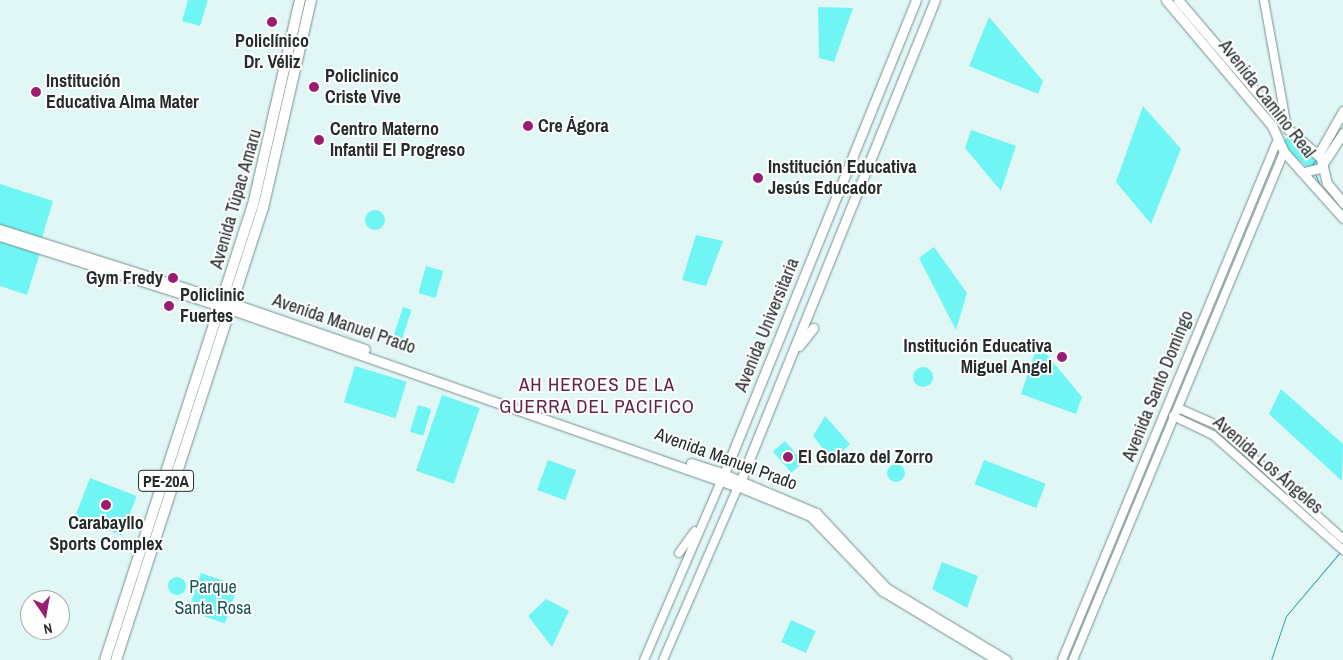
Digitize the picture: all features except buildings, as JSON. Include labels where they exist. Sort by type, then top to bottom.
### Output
[{"type":"highway","name":"Avenida Túpac Amaru","points":[[116,660],[228,305],[266,158],[300,0]]},
{"type":"highway","name":"Avenida Túpac Amaru","points":[[105,660],[276,161],[311,0]]},
{"type":"main road","name":"Avenida Universitaria","points":[[723,477],[916,0]]},
{"type":"main road","name":"Avenida Universitaria","points":[[739,484],[935,0]]},
{"type":"main road","name":"Avenida Camino Real","points":[[1166,0],[1263,114],[1284,152],[1304,172],[1343,218]]},
{"type":"main road","name":"Avenida Camino Real","points":[[1178,0],[1287,128],[1318,155],[1323,165],[1327,182],[1343,204]]},
{"type":"main road","points":[[1318,155],[1343,111]]},
{"type":"main road","name":"Avenida Santo Domingo","points":[[1278,139],[1287,128]]},
{"type":"main road","points":[[1304,172],[1316,172],[1323,165],[1343,133]]},
{"type":"main road","name":"Avenida Manuel Prado","points":[[228,305],[739,484]]},
{"type":"main road","points":[[791,356],[813,328]]},
{"type":"main road","points":[[761,382],[767,391],[777,389]]},
{"type":"main road","points":[[751,407],[760,402],[768,411]]},
{"type":"street","points":[[1264,0],[1287,128]]},
{"type":"street","name":"Avenida Santo Domingo","points":[[1062,660],[1167,414],[1278,139]]},
{"type":"street","name":"Avenida Santo Domingo","points":[[1073,660],[1177,417],[1284,152]]},
{"type":"street","points":[[0,229],[228,305]]},
{"type":"street","points":[[0,236],[228,305]]},
{"type":"street","name":"Avenida Los Ángeles","points":[[1170,405],[1217,425],[1343,539]]},
{"type":"street","name":"Avenida Los Ángeles","points":[[1167,414],[1213,435],[1343,550]]},
{"type":"street","name":"Avenida Universitaria","points":[[644,660],[723,477]]},
{"type":"street","name":"Avenida Universitaria","points":[[663,660],[739,484]]},
{"type":"street","name":"Avenida Manuel Prado","points":[[739,484],[811,517],[883,592],[996,660]]},
{"type":"street","name":"Avenida Manuel Prado","points":[[739,484],[817,513],[887,588],[1007,660]]},
{"type":"street","points":[[678,553],[705,518]]},
{"type":"green space","points":[[188,0],[208,0],[200,26],[182,21]]},
{"type":"green space","points":[[818,7],[853,8],[834,62],[819,58]]},
{"type":"green space","points":[[989,17],[1043,81],[1038,94],[969,66]]},
{"type":"green space","points":[[1143,106],[1181,149],[1151,224],[1116,182]]},
{"type":"green space","points":[[971,130],[1016,146],[1001,191],[965,148]]},
{"type":"green space","points":[[1290,136],[1317,160],[1316,166],[1307,167],[1284,148],[1283,140]]},
{"type":"green space","points":[[0,184],[53,201],[42,238],[0,225]]},
{"type":"green space","points":[[375,210],[382,213],[385,220],[382,227],[375,230],[368,227],[365,220],[368,213]]},
{"type":"green space","points":[[696,235],[723,241],[706,286],[682,280]]},
{"type":"green space","points":[[0,240],[40,253],[27,295],[0,286]]},
{"type":"green space","points":[[934,247],[967,293],[956,330],[919,258]]},
{"type":"green space","points":[[426,266],[443,271],[436,298],[418,293]]},
{"type":"green space","points":[[403,307],[412,310],[401,342],[392,339]]},
{"type":"green space","points":[[1038,344],[1082,397],[1076,414],[1021,394]]},
{"type":"green space","points":[[355,366],[407,382],[396,418],[344,402]]},
{"type":"green space","points":[[923,367],[930,370],[933,377],[930,384],[923,387],[916,384],[913,377],[916,370]]},
{"type":"green space","points":[[1281,389],[1343,444],[1342,481],[1269,414]]},
{"type":"green space","points":[[442,395],[480,408],[454,484],[416,471]]},
{"type":"green space","points":[[418,405],[431,409],[423,436],[410,432]]},
{"type":"green space","points":[[825,416],[850,444],[833,461],[813,436]]},
{"type":"green space","name":"El Golazo del Zorro","points":[[785,441],[803,462],[791,473],[773,451]]},
{"type":"green space","points":[[548,460],[576,470],[565,500],[537,490]]},
{"type":"green space","points":[[984,460],[1046,484],[1036,508],[975,484]]},
{"type":"green space","points":[[892,464],[900,464],[905,469],[903,480],[892,482],[887,477],[887,469]]},
{"type":"green space","name":"Carabayllo Sports Complex","points":[[90,478],[137,496],[122,535],[75,517]]},
{"type":"green space","points":[[942,562],[978,576],[967,608],[932,589]]},
{"type":"green space","name":"Parque Santa Rosa","points":[[201,573],[238,586],[225,624],[188,611]]},
{"type":"green space","points":[[173,577],[181,577],[186,582],[184,593],[173,595],[168,590],[168,582]]},
{"type":"green space","points":[[546,599],[569,611],[552,647],[528,616]]},
{"type":"green space","points":[[791,620],[816,631],[806,653],[781,642]]},
{"type":"waterway","points":[[1311,166],[1317,158]]},
{"type":"waterway","points":[[1315,174],[1320,186]]},
{"type":"waterway","points":[[1271,660],[1286,616],[1341,551]]},
{"type":"place","name":"Policlínico Dr. Véliz","points":[[272,22]]},
{"type":"place","name":"Policlinico Criste Vive","points":[[314,87]]},
{"type":"place","name":"Institución Educativa Alma Mater","points":[[36,92]]},
{"type":"place","name":"Cre Ágora","points":[[528,126]]},
{"type":"place","name":"Centro Materno Infantil El Progreso","points":[[319,140]]},
{"type":"place","name":"Institución Educativa Jesús Educador","points":[[758,178]]},
{"type":"place","name":"Gym Fredy","points":[[173,278]]},
{"type":"place","name":"Policlinic Fuertes","points":[[169,306]]},
{"type":"place","name":"Institución Educativa Miguel Angel","points":[[1062,357]]},
{"type":"place","name":"El Golazo del Zorro","points":[[788,457]]},
{"type":"place","name":"Carabayllo Sports Complex","points":[[106,505]]},
{"type":"district","name":"AH HEROES DE LA GUERRA DEL PACIFICO","points":[[597,396]]}]
